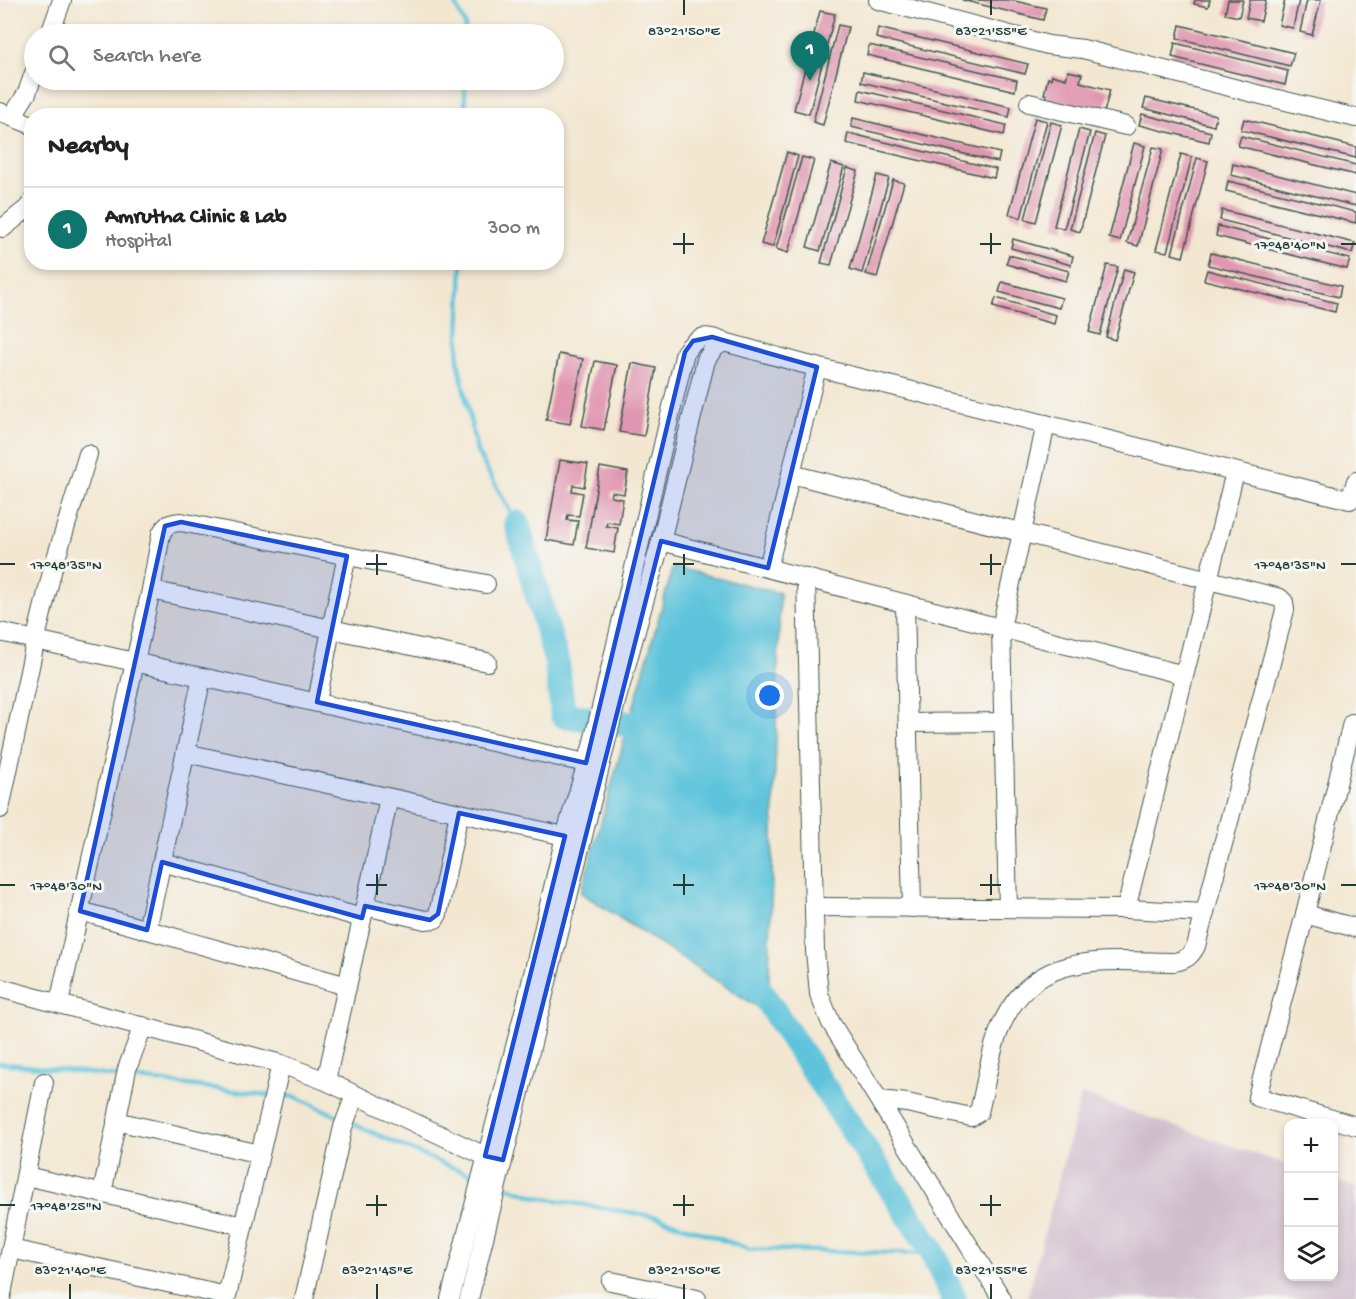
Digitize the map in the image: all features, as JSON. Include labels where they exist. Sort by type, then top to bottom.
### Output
[{"type":"street","points":[[54,24],[62,0]]},
{"type":"street","points":[[878,0],[1048,45],[1083,49],[1356,118]]},
{"type":"street","points":[[24,122],[6,114],[28,90]]},
{"type":"street","points":[[1029,103],[1126,126]]},
{"type":"street","points":[[0,227],[3,228],[24,211]]},
{"type":"street","points":[[492,1165],[565,836],[586,763],[685,352],[693,341],[702,337],[712,337],[817,367],[1353,501],[1356,481]]},
{"type":"street","points":[[450,1299],[486,1189],[661,541],[706,360],[714,348],[724,342]]},
{"type":"street","points":[[768,568],[817,367]]},
{"type":"street","points":[[1008,908],[1001,628],[1020,532],[1046,424]]},
{"type":"street","points":[[0,809],[53,568],[88,454]]},
{"type":"street","points":[[1126,909],[1235,472]]},
{"type":"street","points":[[791,474],[1280,598],[1284,602],[1285,610],[1205,913],[1196,946],[1191,955],[1184,960],[1174,962],[1090,961],[1064,967],[1040,979],[1019,994],[997,1034],[979,1112],[971,1117],[907,1103],[880,1100]]},
{"type":"street","points":[[59,1003],[151,590],[161,534],[165,526],[181,522],[486,584]]},
{"type":"street","points":[[661,541],[1184,675]]},
{"type":"street","points":[[316,702],[347,556]]},
{"type":"street","points":[[806,578],[815,951],[819,994],[831,1023],[1002,1299]]},
{"type":"street","points":[[151,590],[487,662]]},
{"type":"street","points":[[905,604],[912,908]]},
{"type":"street","points":[[0,632],[36,638],[586,763]]},
{"type":"street","points":[[147,930],[202,677]]},
{"type":"street","points":[[908,723],[1003,722]]},
{"type":"street","points":[[1356,724],[1352,723],[1257,1097],[1356,1125]]},
{"type":"street","points":[[186,753],[565,836]]},
{"type":"street","points":[[326,1081],[390,798]]},
{"type":"street","points":[[162,862],[364,912],[425,920],[435,919],[438,914],[459,813]]},
{"type":"street","points":[[814,907],[1126,909],[1205,913]]},
{"type":"street","points":[[80,911],[347,986]]},
{"type":"street","points":[[1305,914],[1356,928]]},
{"type":"street","points":[[0,988],[280,1064],[326,1081],[492,1165]]},
{"type":"street","points":[[102,1194],[126,1076],[143,1026]]},
{"type":"street","points":[[11,1249],[230,1298],[243,1226],[280,1064]]},
{"type":"street","points":[[1,1299],[44,1082]]},
{"type":"street","points":[[304,1299],[345,1121],[355,1095]]},
{"type":"street","points":[[117,1121],[260,1154]]},
{"type":"street","points":[[26,1176],[243,1226]]},
{"type":"street","points":[[469,1299],[486,1189]]},
{"type":"street","points":[[611,1281],[696,1299]]},
{"type":"highlighted area","points":[[712,337],[817,367],[768,568],[661,541],[503,1160],[485,1156],[565,836],[459,813],[438,914],[430,920],[365,906],[362,918],[162,862],[147,930],[80,911],[165,526],[181,522],[347,556],[317,702],[586,763],[685,352],[693,341]]},
{"type":"shaded area","points":[[1081,1094],[1284,1164],[1284,1281],[1338,1281],[1338,1181],[1356,1188],[1356,1299],[1027,1299]]},
{"type":"water","points":[[673,567],[780,593],[768,1014],[581,893]]},
{"type":"building","points":[[962,0],[1010,0],[1046,8],[1043,20]]},
{"type":"building","points":[[1195,0],[1210,0],[1208,7],[1194,4]]},
{"type":"building","points":[[1228,0],[1243,0],[1239,17],[1225,14]]},
{"type":"building","points":[[1250,0],[1266,0],[1261,21],[1246,18]]},
{"type":"building","points":[[1285,0],[1299,0],[1293,28],[1279,25]]},
{"type":"building","points":[[1307,0],[1321,0],[1312,35],[1300,32]]},
{"type":"building","points":[[820,11],[835,14],[809,114],[794,110]]},
{"type":"building","points":[[838,25],[848,27],[823,125],[813,122]]},
{"type":"building","points":[[1180,25],[1294,53],[1290,66],[1177,38]]},
{"type":"building","points":[[878,28],[1028,64],[1025,74],[876,38]]},
{"type":"building","points":[[1175,43],[1288,71],[1285,85],[1172,57]]},
{"type":"building","points":[[869,45],[1017,80],[1015,91],[867,55]]},
{"type":"building","points":[[1068,71],[1082,74],[1080,82],[1110,90],[1103,116],[1046,99],[1047,95],[1044,94],[1048,78],[1051,79],[1052,75],[1066,79]]},
{"type":"building","points":[[863,72],[1011,107],[1009,117],[861,82]]},
{"type":"building","points":[[860,90],[1006,125],[1004,135],[858,100]]},
{"type":"building","points":[[1146,98],[1216,115],[1214,126],[1143,108]]},
{"type":"building","points":[[1142,114],[1211,132],[1209,142],[1139,125]]},
{"type":"building","points":[[853,118],[1000,153],[998,162],[851,127]]},
{"type":"building","points":[[1035,118],[1047,121],[1021,218],[1009,214]]},
{"type":"building","points":[[1244,119],[1356,147],[1356,158],[1241,130]]},
{"type":"building","points":[[1051,122],[1062,125],[1036,222],[1025,219]]},
{"type":"building","points":[[1079,129],[1090,132],[1064,229],[1054,226]]},
{"type":"building","points":[[848,133],[996,169],[994,178],[846,143]]},
{"type":"building","points":[[1095,133],[1105,136],[1080,232],[1070,229]]},
{"type":"building","points":[[1241,136],[1356,165],[1356,175],[1238,146]]},
{"type":"building","points":[[1134,143],[1145,146],[1120,241],[1109,238]]},
{"type":"building","points":[[1153,147],[1163,149],[1138,246],[1127,243]]},
{"type":"building","points":[[787,152],[798,156],[773,247],[761,244]]},
{"type":"building","points":[[1181,154],[1192,157],[1167,252],[1156,250]]},
{"type":"building","points":[[802,157],[814,160],[788,253],[776,249]]},
{"type":"building","points":[[1197,158],[1208,161],[1183,257],[1172,254]]},
{"type":"building","points":[[831,163],[844,167],[820,251],[807,247]]},
{"type":"building","points":[[1233,164],[1356,195],[1356,206],[1231,175]]},
{"type":"building","points":[[847,168],[858,171],[831,265],[821,263]]},
{"type":"building","points":[[877,175],[889,178],[862,273],[850,269]]},
{"type":"building","points":[[893,180],[904,183],[877,277],[866,274]]},
{"type":"building","points":[[1228,181],[1356,212],[1356,223],[1226,191]]},
{"type":"building","points":[[1222,210],[1355,243],[1352,253],[1220,220]]},
{"type":"building","points":[[1218,226],[1350,259],[1347,269],[1216,236]]},
{"type":"building","points":[[1013,239],[1073,256],[1071,265],[1011,248]]},
{"type":"building","points":[[1211,253],[1341,286],[1339,297],[1208,265]]},
{"type":"building","points":[[1009,255],[1069,271],[1066,281],[1006,264]]},
{"type":"building","points":[[1107,265],[1118,267],[1100,335],[1089,332]]},
{"type":"building","points":[[1124,269],[1134,272],[1115,340],[1106,337]]},
{"type":"building","points":[[1207,270],[1337,303],[1335,312],[1204,280]]},
{"type":"building","points":[[1002,282],[1062,298],[1059,308],[999,292]]},
{"type":"building","points":[[996,298],[1056,315],[1054,324],[993,307]]},
{"type":"building","points":[[559,354],[583,359],[570,424],[546,420]]},
{"type":"building","points":[[595,361],[617,365],[604,430],[582,426]]},
{"type":"building","points":[[632,363],[656,368],[644,436],[619,432]]},
{"type":"building","points":[[560,460],[588,464],[584,487],[573,485],[572,491],[583,493],[579,516],[568,515],[567,520],[578,521],[574,545],[546,540]]},
{"type":"building","points":[[600,467],[628,472],[624,494],[612,492],[611,497],[623,499],[619,524],[607,522],[606,526],[618,528],[614,553],[586,548]]},
{"type":"waterway","points":[[453,0],[465,24]]},
{"type":"waterway","points":[[465,90],[465,108]]},
{"type":"waterway","points":[[462,270],[458,361],[477,452],[517,523]]},
{"type":"waterway","points":[[517,523],[557,663],[563,715],[664,729]]},
{"type":"waterway","points":[[750,975],[931,1249],[954,1299]]},
{"type":"waterway","points":[[0,1063],[122,1077]]},
{"type":"waterway","points":[[131,1078],[268,1095]]},
{"type":"waterway","points":[[277,1095],[296,1097],[342,1118]]},
{"type":"waterway","points":[[349,1122],[443,1164],[477,1176]]},
{"type":"waterway","points":[[502,1185],[537,1197],[657,1217],[749,1249],[933,1254]]},
{"type":"place","name":"Amrutha Clinic & Lab","points":[[810,81]]}]
